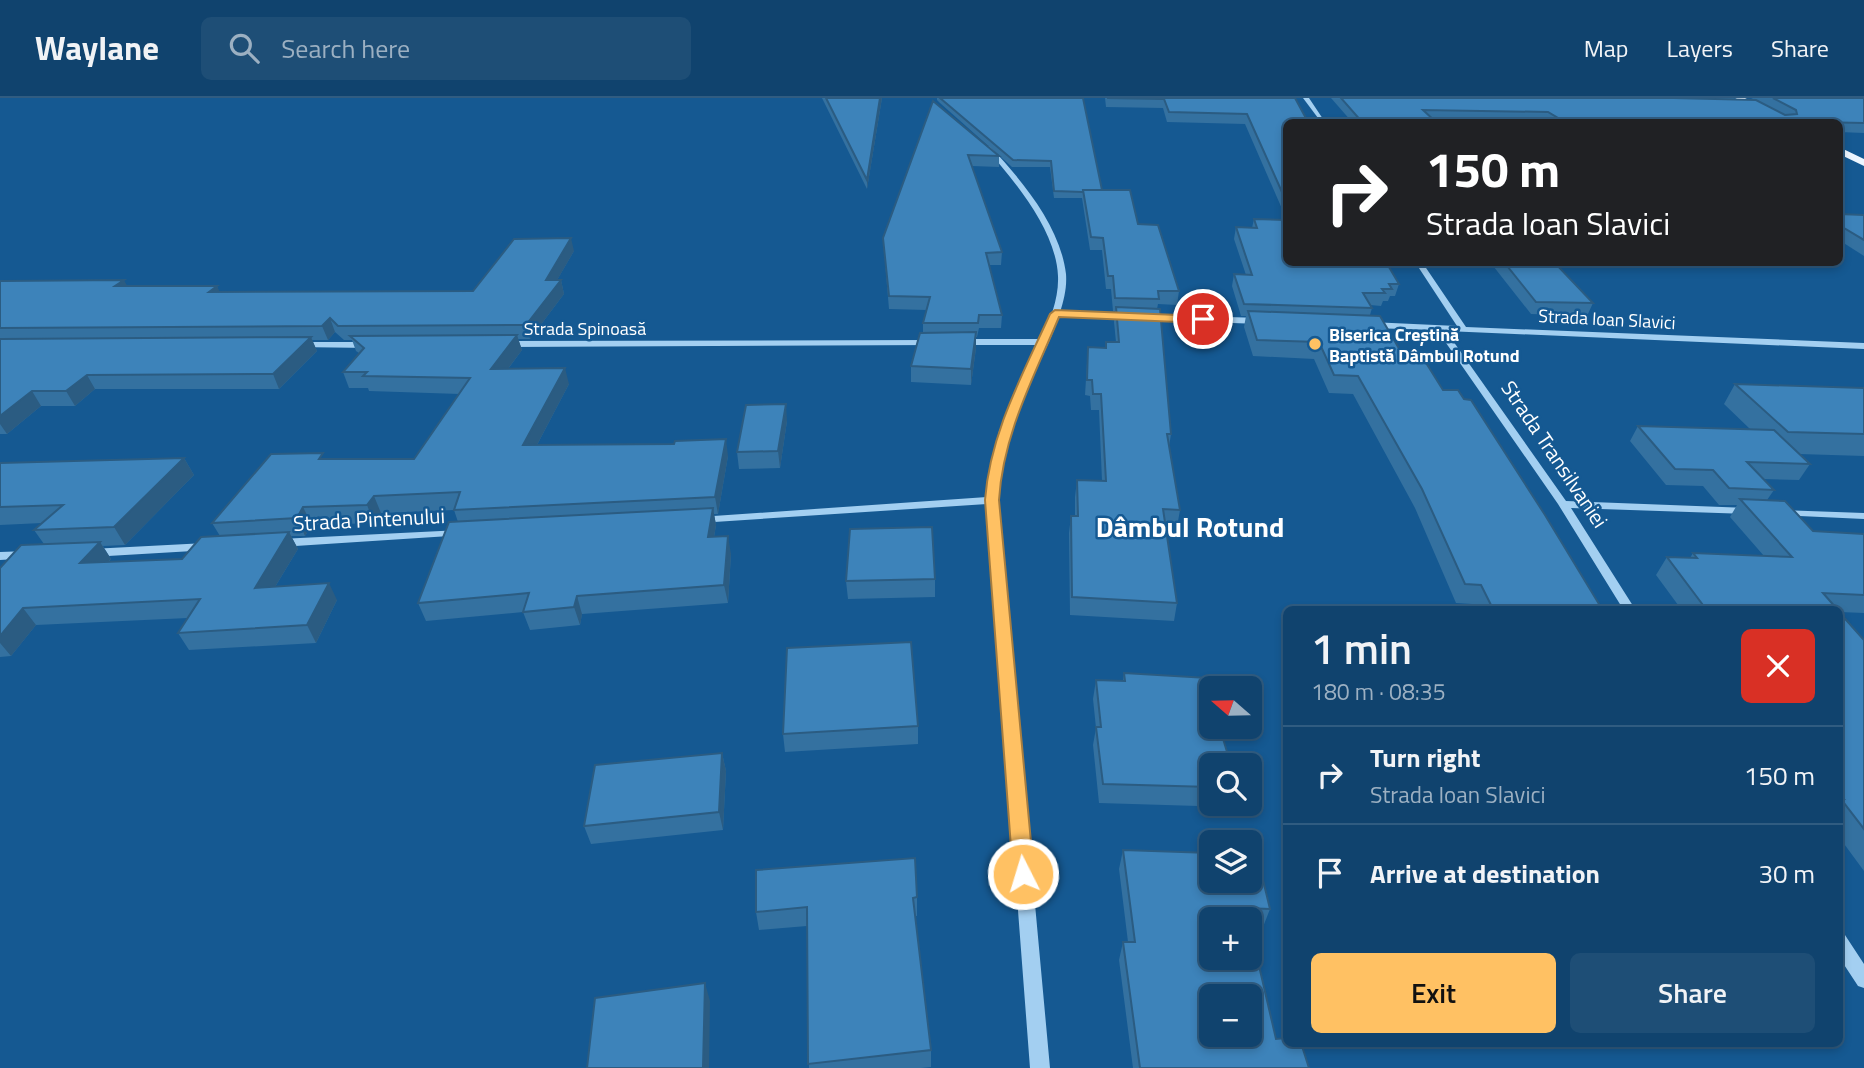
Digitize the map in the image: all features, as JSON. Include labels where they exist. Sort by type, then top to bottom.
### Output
[{"type":"main road","points":[[1739,102],[1753,105],[1780,119]]},
{"type":"main road","points":[[1843,152],[1864,163]]},
{"type":"street","points":[[1306,98],[1321,119]]},
{"type":"street","points":[[974,136],[1013,174],[1052,241],[1062,278],[1055,314],[1007,424],[995,468],[992,500],[1040,1068]]},
{"type":"street","points":[[1421,266],[1463,328]]},
{"type":"street","points":[[1055,314],[1275,322]]},
{"type":"street","name":"Strada Ioan Slavici","points":[[1357,324],[1864,346]]},
{"type":"street","name":"Strada Transilvaniei","points":[[1439,327],[1563,504],[1627,606]]},
{"type":"street","name":"Strada Spinoasă","points":[[487,345],[1044,342]]},
{"type":"street","points":[[292,345],[376,345]]},
{"type":"street","points":[[687,521],[992,500]]},
{"type":"street","points":[[1563,504],[1755,512]]},
{"type":"street","points":[[1768,512],[1864,516]]},
{"type":"street","name":"Strada Pintenului","points":[[268,544],[477,533]]},
{"type":"street","points":[[75,554],[212,547]]},
{"type":"street","points":[[0,556],[38,555]]},
{"type":"street","points":[[1843,947],[1864,980]]},
{"type":"building","points":[[826,98],[880,98],[867,180]]},
{"type":"building","points":[[940,98],[1083,98],[1102,190],[1054,191],[1051,161],[1013,160]]},
{"type":"building","points":[[1107,98],[1295,98],[1306,119],[1283,119],[1283,194],[1247,114],[1169,112],[1164,99]]},
{"type":"building","points":[[1341,98],[1756,100],[1785,115],[1797,114],[1796,110],[1773,98],[1864,98],[1864,123],[1843,123],[1843,119],[1560,119],[1548,112],[1423,110],[1433,119],[1359,119]]},
{"type":"building","points":[[933,101],[999,156],[968,155],[1002,252],[986,253],[1002,315],[979,315],[978,323],[923,323],[930,297],[889,296],[883,238]]},
{"type":"building","points":[[1083,190],[1130,190],[1138,224],[1158,225],[1179,291],[1158,291],[1159,299],[1115,298],[1113,276],[1108,276],[1103,238],[1091,237]]},
{"type":"building","points":[[1843,214],[1864,215],[1864,240],[1843,227]]},
{"type":"building","points":[[1254,219],[1283,220],[1283,266],[1388,266],[1399,284],[1389,284],[1392,289],[1382,289],[1385,293],[1363,293],[1372,308],[1244,304],[1234,274],[1252,275],[1236,227],[1257,228]]},
{"type":"building","points":[[571,238],[546,280],[561,280],[526,325],[338,326],[330,318],[322,326],[0,328],[0,281],[124,280],[115,286],[217,286],[209,292],[473,291],[514,239]]},
{"type":"building","points":[[1507,266],[1558,266],[1593,303],[1536,302]]},
{"type":"building","points":[[1116,307],[1160,309],[1171,434],[1167,434],[1180,510],[1163,509],[1177,603],[1072,597],[1071,516],[1078,516],[1077,480],[1106,481],[1101,394],[1093,394],[1092,380],[1087,380],[1088,347],[1106,348],[1106,342],[1119,342]]},
{"type":"building","points":[[1248,311],[1380,316],[1404,357],[1423,358],[1443,390],[1458,390],[1464,399],[1471,400],[1600,606],[1492,606],[1481,585],[1465,584],[1422,489],[1358,376],[1334,375],[1319,342],[1257,340]]},
{"type":"building","points":[[976,332],[971,369],[911,366],[920,333]]},
{"type":"building","points":[[517,335],[491,369],[565,368],[523,445],[674,444],[675,441],[726,439],[715,497],[454,510],[460,492],[374,496],[367,505],[303,507],[297,518],[212,523],[271,454],[323,453],[319,459],[414,459],[470,378],[363,376],[367,372],[343,372],[364,348],[350,336]]},
{"type":"building","points":[[311,337],[273,374],[87,375],[66,391],[32,391],[0,416],[0,339]]},
{"type":"building","points":[[1735,384],[1864,388],[1864,434],[1788,432]]},
{"type":"building","points":[[786,404],[778,451],[737,452],[746,405]]},
{"type":"building","points":[[1638,426],[1774,430],[1810,464],[1747,462],[1774,490],[1729,488],[1713,470],[1675,469]]},
{"type":"building","points":[[184,458],[114,527],[34,530],[63,505],[0,507],[0,463]]},
{"type":"building","points":[[1740,499],[1785,501],[1813,531],[1864,534],[1864,595],[1823,593],[1834,606],[1704,606],[1667,557],[1697,558],[1693,553],[1792,557]]},
{"type":"building","points":[[713,508],[708,537],[728,536],[724,585],[577,596],[574,607],[523,612],[529,593],[418,603],[449,522]]},
{"type":"building","points":[[932,527],[935,579],[846,581],[850,529]]},
{"type":"building","points":[[289,532],[255,588],[329,583],[307,625],[178,633],[200,599],[23,608],[0,636],[0,568],[21,545],[100,542],[80,563],[182,559],[201,537]]},
{"type":"building","points":[[1843,616],[1864,640],[1864,829],[1843,802]]},
{"type":"building","points":[[911,642],[918,726],[783,734],[787,648]]},
{"type":"building","points":[[1124,673],[1199,677],[1199,739],[1223,739],[1227,753],[1199,753],[1199,787],[1103,784],[1096,727],[1101,727],[1096,680],[1125,681]]},
{"type":"building","points":[[722,753],[719,812],[584,826],[595,765]]},
{"type":"building","points":[[1123,850],[1199,853],[1199,893],[1262,893],[1262,876],[1270,909],[1199,907],[1199,970],[1260,970],[1276,1039],[1283,1038],[1283,1047],[1302,1047],[1309,1068],[1140,1068],[1123,942],[1135,942]]},
{"type":"building","points":[[915,858],[917,897],[913,898],[931,1050],[808,1064],[807,907],[756,912],[756,870]]},
{"type":"building","points":[[705,983],[703,1068],[587,1068],[595,998]]},
{"type":"place","name":"Biserica Creștină Baptistă Dâmbul Rotund","points":[[1315,344]]},
{"type":"district","name":"Dâmbul Rotund","points":[[1190,526]]},
{"type":"route","points":[[1023,874],[992,500],[995,468],[1007,424],[1055,314],[1203,319]]}]
